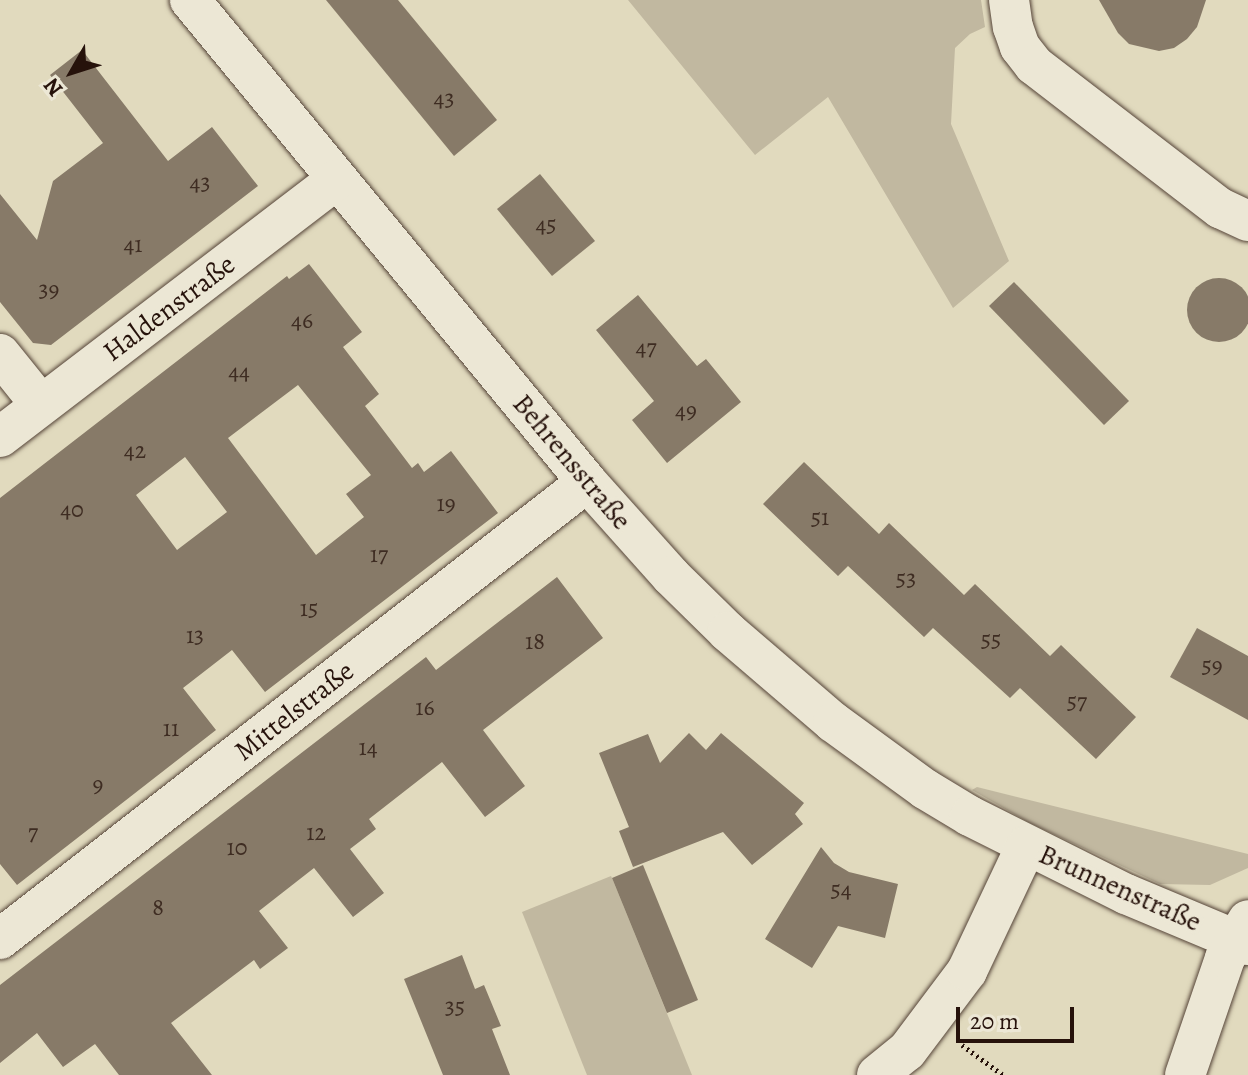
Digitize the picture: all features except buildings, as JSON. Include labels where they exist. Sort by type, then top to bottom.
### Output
[{"type":"street","name":"Behrensstraße","points":[[190,0],[587,482],[671,576],[800,696],[925,789],[1026,846]]},
{"type":"street","points":[[1009,0],[1020,47],[1034,65],[1220,208],[1248,221]]},
{"type":"street","name":"Haldenstraße","points":[[0,437],[337,179]]},
{"type":"street","points":[[0,354],[41,405]]},
{"type":"street","name":"Mittelstraße","points":[[0,939],[587,482]]},
{"type":"street","name":"Brunnenstraße","points":[[877,1075],[907,1051],[967,971],[1026,846],[1126,894],[1244,935]]},
{"type":"street","points":[[1185,1075],[1244,935]]},
{"type":"path","points":[[929,1022],[1003,1075]]},
{"type":"shaded area","points":[[628,0],[981,0],[985,27],[970,34],[955,48],[951,124],[1009,261],[953,308],[828,97],[755,155]]},
{"type":"shaded area","points":[[977,787],[1248,854],[1248,868],[1210,885],[1160,884],[1030,823],[972,790]]},
{"type":"shaded area","points":[[611,876],[692,1075],[587,1075],[522,912]]}]
